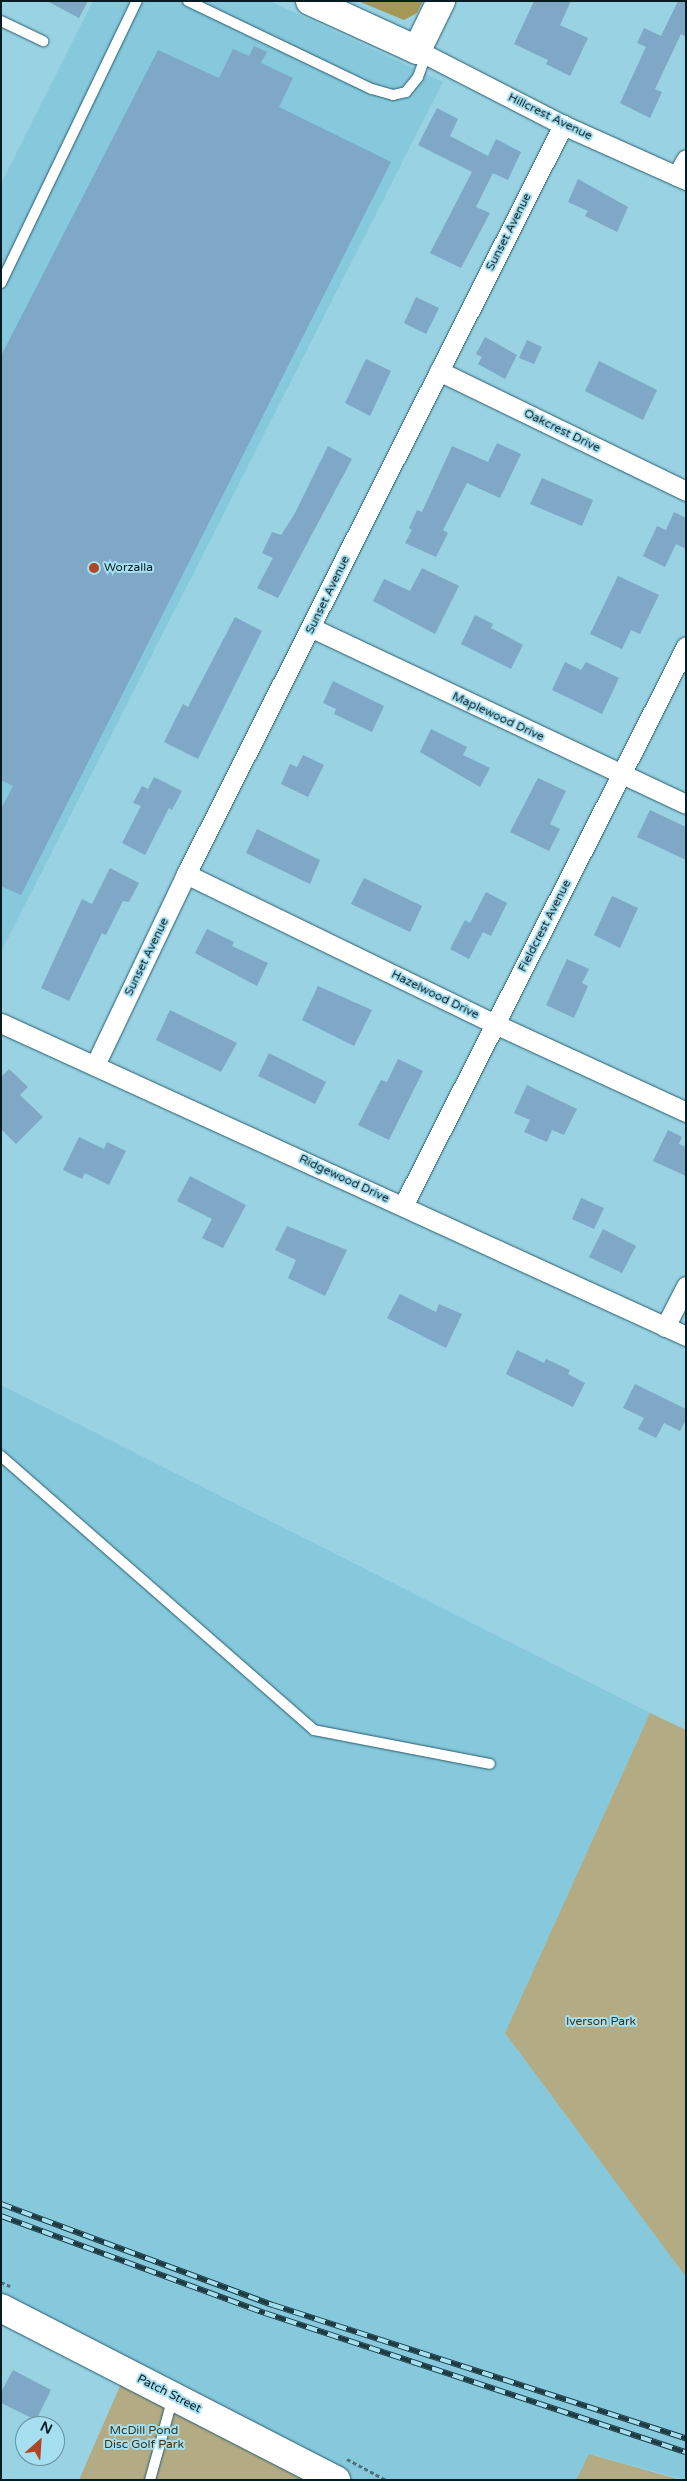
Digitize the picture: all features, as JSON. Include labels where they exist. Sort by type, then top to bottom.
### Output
[{"type":"street","points":[[310,1],[422,52],[441,1]]},
{"type":"street","name":"Hillcrest Avenue","points":[[422,52],[563,125],[681,178]]},
{"type":"street","name":"Sunset Avenue","points":[[94,1065],[186,874],[312,628],[563,125]]},
{"type":"street","points":[[681,178],[686,159]]},
{"type":"street","name":"Oakcrest Drive","points":[[439,371],[686,491]]},
{"type":"street","name":"Maplewood Drive","points":[[312,628],[686,804]]},
{"type":"street","name":"Fieldcrest Avenue","points":[[403,1206],[686,646]]},
{"type":"street","name":"Hazelwood Drive","points":[[186,874],[495,1024],[686,1112]]},
{"type":"street","name":"Ridgewood Drive","points":[[1,1023],[686,1336]]},
{"type":"street","points":[[665,1327],[686,1286]]},
{"type":"street","name":"Patch Street","points":[[1,2308],[336,2480]]},
{"type":"lane","points":[[1,283],[137,1]]},
{"type":"lane","points":[[188,1],[372,89],[393,95],[406,92],[418,77],[422,52]]},
{"type":"lane","points":[[1,21],[43,41]]},
{"type":"lane","points":[[1,1456],[314,1730],[490,1764]]},
{"type":"lane","points":[[150,2480],[173,2396]]},
{"type":"shaded area","name":"Worzalla","points":[[93,1],[270,1],[443,82],[1,952],[1,184]]},
{"type":"shaded area","points":[[358,1],[423,1],[417,13],[404,20]]},
{"type":"shaded area","points":[[1,1385],[650,1713],[505,2033],[686,2277],[686,2480],[590,2454],[577,2480],[336,2480],[1,2308]]},
{"type":"green space","name":"Iverson Park","points":[[650,1713],[686,1730],[686,2277],[505,2033]]},
{"type":"green space","name":"McDill Pond Disc Golf Park","points":[[123,2379],[318,2480],[79,2480]]},
{"type":"green space","points":[[589,2454],[681,2480],[576,2480]]},
{"type":"building","points":[[47,1],[88,1],[79,18]]},
{"type":"building","points":[[534,1],[571,1],[560,25],[588,38],[570,76],[546,64],[548,60],[514,44]]},
{"type":"building","points":[[678,1],[686,1],[686,37],[681,34],[655,89],[662,92],[650,118],[620,103],[646,47],[637,43],[644,28],[661,36]]},
{"type":"building","name":"Worzalla","points":[[254,46],[267,52],[261,63],[293,78],[279,107],[391,162],[21,895],[1,886],[1,809],[13,786],[1,780],[1,356],[158,50],[219,78],[233,49],[249,56]]},
{"type":"building","points":[[437,108],[458,119],[450,136],[488,156],[496,139],[521,152],[508,180],[493,173],[476,207],[490,213],[461,268],[430,253],[472,172],[418,145]]},
{"type":"building","points":[[578,179],[628,207],[617,232],[585,216],[588,211],[568,202]]},
{"type":"building","points":[[416,297],[439,308],[426,334],[404,323]]},
{"type":"building","points":[[485,337],[517,355],[505,379],[478,364],[482,357],[476,354]]},
{"type":"building","points":[[527,340],[542,347],[534,364],[519,358]]},
{"type":"building","points":[[366,359],[391,371],[370,416],[345,403]]},
{"type":"building","points":[[599,361],[657,390],[643,420],[585,391]]},
{"type":"building","points":[[497,443],[521,454],[500,498],[467,483],[443,530],[448,533],[436,557],[405,543],[412,530],[409,528],[417,510],[422,512],[452,446],[488,462]]},
{"type":"building","points":[[328,446],[352,459],[278,598],[257,588],[273,558],[262,553],[272,532],[281,535],[294,515]]},
{"type":"building","points":[[542,478],[593,500],[582,526],[530,504]]},
{"type":"building","points":[[674,512],[686,518],[686,549],[676,544],[665,567],[643,556],[657,526],[666,530]]},
{"type":"building","points":[[422,568],[459,586],[435,634],[373,601],[384,579],[410,591]]},
{"type":"building","points":[[618,576],[659,595],[640,634],[631,630],[622,649],[590,634]]},
{"type":"building","points":[[475,615],[493,624],[491,628],[523,645],[511,669],[461,644]]},
{"type":"building","points":[[235,617],[262,631],[198,759],[164,742],[183,704],[188,707]]},
{"type":"building","points":[[565,662],[581,670],[586,662],[619,678],[602,714],[552,690]]},
{"type":"building","points":[[333,681],[384,706],[372,732],[334,714],[336,709],[323,703]]},
{"type":"building","points":[[431,729],[467,747],[463,755],[490,768],[480,787],[420,752]]},
{"type":"building","points":[[303,755],[324,765],[308,797],[281,784],[290,764],[297,767]]},
{"type":"building","points":[[154,777],[182,791],[172,810],[169,808],[145,855],[122,843],[141,806],[133,803],[142,786],[148,789]]},
{"type":"building","points":[[538,778],[566,791],[550,824],[560,829],[549,851],[510,832]]},
{"type":"building","points":[[650,810],[686,827],[686,860],[637,837]]},
{"type":"building","points":[[257,829],[320,860],[310,884],[246,853]]},
{"type":"building","points":[[110,868],[139,883],[129,902],[123,901],[106,935],[102,933],[69,1001],[41,988],[82,899],[92,904]]},
{"type":"building","points":[[364,878],[422,906],[410,932],[351,904]]},
{"type":"building","points":[[486,892],[507,903],[491,936],[483,932],[469,959],[450,949],[465,920],[470,923]]},
{"type":"building","points":[[612,896],[638,908],[620,948],[594,935]]},
{"type":"building","points":[[207,929],[234,942],[232,946],[268,963],[257,986],[195,953]]},
{"type":"building","points":[[567,959],[589,969],[582,983],[588,986],[574,1018],[546,1005]]},
{"type":"building","points":[[318,986],[372,1010],[354,1046],[302,1020]]},
{"type":"building","points":[[170,1010],[237,1043],[221,1072],[156,1040]]},
{"type":"building","points":[[269,1053],[326,1082],[315,1104],[258,1076]]},
{"type":"building","points":[[398,1059],[423,1071],[389,1140],[358,1125],[381,1080],[387,1082]]},
{"type":"building","points":[[9,1069],[28,1087],[20,1095],[43,1117],[16,1144],[1,1129],[1,1077]]},
{"type":"building","points":[[527,1085],[577,1109],[564,1135],[552,1130],[547,1142],[524,1132],[530,1120],[514,1113]]},
{"type":"building","points":[[668,1130],[682,1137],[679,1144],[686,1147],[686,1176],[653,1161]]},
{"type":"building","points":[[79,1137],[104,1149],[107,1142],[126,1151],[109,1185],[85,1173],[82,1179],[63,1170]]},
{"type":"building","points":[[190,1176],[246,1205],[223,1248],[202,1238],[212,1219],[177,1201]]},
{"type":"building","points":[[581,1198],[604,1208],[594,1229],[572,1219]]},
{"type":"building","points":[[287,1226],[347,1250],[325,1296],[288,1278],[296,1260],[275,1250]]},
{"type":"building","points":[[603,1229],[636,1246],[622,1273],[589,1257]]},
{"type":"building","points":[[400,1294],[436,1312],[439,1304],[462,1314],[446,1348],[387,1318]]},
{"type":"building","points":[[517,1350],[544,1363],[546,1359],[570,1370],[568,1374],[585,1383],[573,1407],[506,1374]]},
{"type":"building","points":[[635,1384],[686,1409],[686,1420],[680,1431],[664,1423],[656,1438],[638,1429],[644,1418],[623,1408]]},
{"type":"building","points":[[13,2370],[51,2390],[38,2416],[28,2416],[1,2403],[1,2392]]},
{"type":"railway","points":[[1,2204],[273,2305],[686,2438]]},
{"type":"railway","points":[[1,2216],[265,2313],[686,2452]]},
{"type":"place","name":"Worzalla","points":[[94,568]]}]
